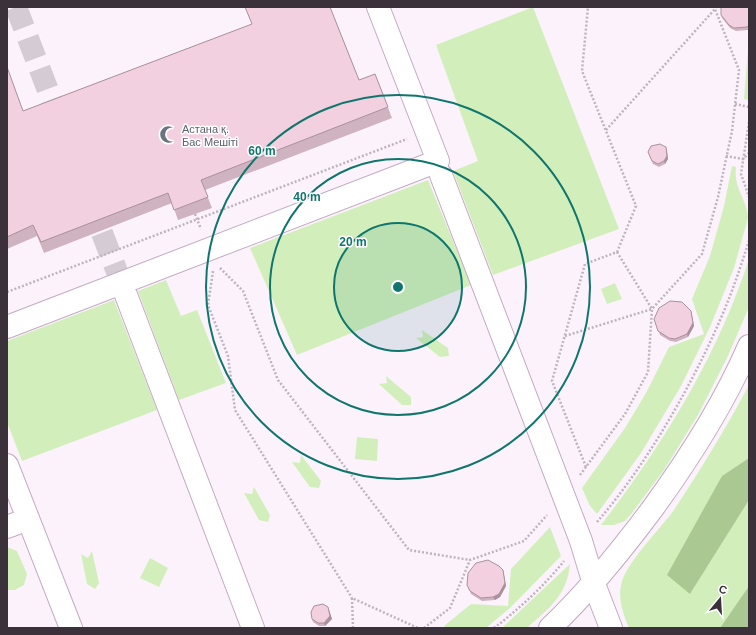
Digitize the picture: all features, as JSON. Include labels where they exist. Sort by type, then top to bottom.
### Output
[{"type":"lane","points":[[7,327],[438,161],[378,7]]},
{"type":"lane","points":[[441,175],[581,541],[594,584],[611,628]]},
{"type":"lane","points":[[126,295],[253,628]]},
{"type":"lane","points":[[550,628],[594,584],[682,469],[713,420],[749,346]]},
{"type":"lane","points":[[7,465],[71,628]]},
{"type":"lane","points":[[7,527],[28,519]]},
{"type":"path","points":[[586,467],[552,381],[585,264],[617,252],[636,206],[582,71],[588,7]]},
{"type":"path","points":[[565,336],[652,309],[702,254],[718,197],[735,104],[739,70],[715,8],[606,130]]},
{"type":"path","points":[[735,104],[749,107]]},
{"type":"path","points":[[749,122],[742,159],[741,174],[749,197]]},
{"type":"path","points":[[7,292],[426,131]]},
{"type":"path","points":[[742,159],[749,153]]},
{"type":"path","points":[[726,156],[742,159]]},
{"type":"path","points":[[494,628],[507,618],[554,573],[606,512],[652,448],[697,369],[730,296],[749,241]]},
{"type":"path","points":[[219,267],[244,291],[278,380],[409,550],[470,560],[524,541],[564,496],[625,414],[648,372],[652,309],[617,252]]},
{"type":"path","points":[[213,269],[208,305],[228,356],[235,410],[352,598],[353,628]]},
{"type":"path","points":[[424,628],[450,608],[470,560]]},
{"type":"path","points":[[352,598],[418,628]]},
{"type":"green space","points":[[533,7],[619,229],[493,275],[453,171],[478,161],[436,45]]},
{"type":"green space","points":[[749,38],[749,93],[748,100],[744,99]]},
{"type":"green space","points":[[732,166],[736,167],[736,181],[747,211],[748,218],[734,268],[710,327],[681,386],[641,453],[597,514],[590,506],[582,488],[625,428],[646,393],[669,347],[704,334],[692,299],[710,256],[724,206]]},
{"type":"green space","points":[[428,180],[471,285],[297,355],[250,248]]},
{"type":"green space","points":[[749,259],[749,307],[728,356],[698,415],[664,470],[625,521],[614,525],[601,525],[646,463],[687,398],[705,365],[721,330]]},
{"type":"green space","points":[[166,280],[181,316],[197,310],[226,383],[179,400],[138,291]]},
{"type":"green space","points":[[615,283],[622,299],[607,304],[601,289]]},
{"type":"green space","points":[[114,300],[157,410],[22,461],[7,422],[7,341]]},
{"type":"green space","points":[[422,330],[448,348],[449,356],[440,357],[416,338],[423,337]]},
{"type":"green space","points":[[386,376],[411,397],[411,405],[402,405],[379,384],[387,383]]},
{"type":"green space","points":[[749,385],[749,458],[722,476],[690,594],[749,500],[749,586],[720,628],[629,628],[620,599],[622,581],[638,554],[674,510],[713,448]]},
{"type":"green space","points":[[357,437],[378,439],[377,461],[355,459]]},
{"type":"green space","points":[[301,455],[321,481],[319,488],[310,487],[292,462],[300,463]]},
{"type":"green space","points":[[749,458],[749,500],[690,594],[667,575],[722,476]]},
{"type":"green space","points":[[254,487],[270,515],[268,522],[259,520],[244,493],[252,494]]},
{"type":"green space","points":[[550,527],[561,556],[510,608],[486,628],[445,628],[444,626],[471,604],[508,606],[511,569]]},
{"type":"green space","points":[[7,547],[17,551],[27,574],[24,585],[15,590],[7,590]]},
{"type":"green space","points":[[92,551],[99,583],[95,589],[87,584],[81,554],[88,558]]},
{"type":"green space","points":[[150,558],[168,568],[159,587],[140,578]]},
{"type":"green space","points":[[570,564],[565,585],[561,593],[543,614],[527,628],[502,628]]},
{"type":"green space","points":[[749,586],[749,628],[720,628]]},
{"type":"building","name":"Астана қ. Бас Мешіті","points":[[245,7],[330,7],[359,80],[375,74],[388,107],[201,180],[208,197],[174,210],[168,193],[41,242],[33,225],[7,237],[7,67],[23,111],[252,24]]},
{"type":"building","points":[[721,7],[749,7],[749,25],[747,27],[734,28],[729,25],[721,15]]},
{"type":"building","points":[[660,144],[666,147],[667,156],[664,161],[658,164],[652,161],[648,152],[651,146]]},
{"type":"building","points":[[670,301],[682,302],[691,311],[693,323],[687,334],[675,339],[669,338],[658,331],[654,319],[659,308]]},
{"type":"building","points":[[488,560],[503,570],[505,583],[499,594],[493,597],[481,598],[470,591],[467,585],[468,573],[476,563]]},
{"type":"building","points":[[323,604],[328,607],[330,616],[324,623],[318,623],[312,619],[311,612],[314,606]]},
{"type":"tunnel","points":[[16,7],[62,127]]},
{"type":"tunnel","points":[[90,202],[126,295]]},
{"type":"place","name":"Астана қ. Бас Мешіті","points":[[169,135]]}]
